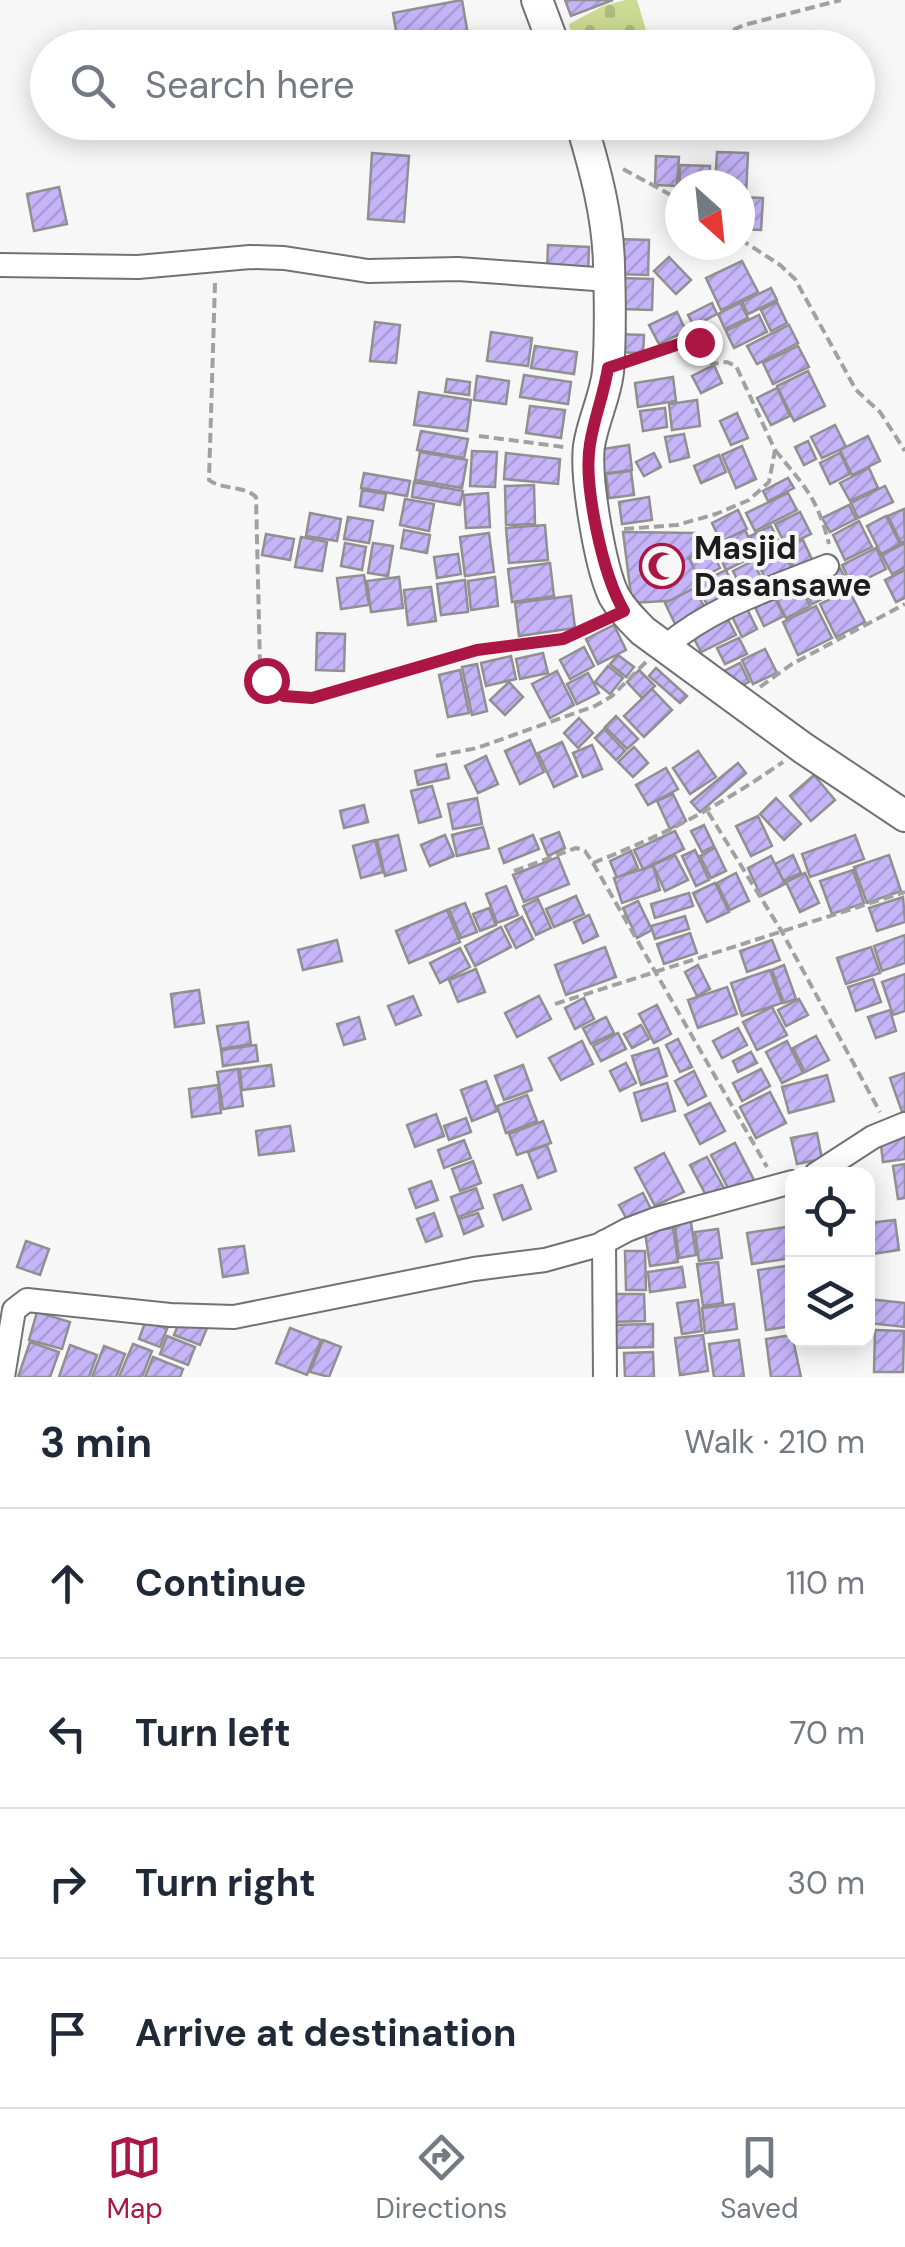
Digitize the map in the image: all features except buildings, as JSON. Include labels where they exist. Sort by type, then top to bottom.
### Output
[{"type":"street","points":[[536,0],[548,30]]},
{"type":"street","points":[[587,140],[606,224],[609,280],[608,368],[589,451],[606,572],[624,611],[665,647],[803,748],[905,816]]},
{"type":"street","points":[[0,265],[138,268],[216,259],[284,258],[368,271],[458,269],[609,280]]},
{"type":"street","points":[[665,647],[722,610],[827,566]]},
{"type":"street","points":[[828,1167],[897,1126]]},
{"type":"street","points":[[3,1377],[14,1310],[27,1300],[170,1316],[234,1317],[416,1279],[545,1260],[604,1242],[656,1219],[785,1184]]},
{"type":"street","points":[[604,1242],[606,1377]]},
{"type":"path","points":[[733,30],[841,0]]},
{"type":"path","points":[[593,161],[620,167],[665,192]]},
{"type":"path","points":[[755,248],[794,279],[856,390],[886,420],[905,451]]},
{"type":"path","points":[[216,259],[209,480],[256,497],[260,666],[274,688],[284,696],[312,698],[477,650],[563,639],[624,611]]},
{"type":"path","points":[[608,368],[698,341],[712,364],[726,362],[736,366],[776,450],[819,506],[830,549],[831,561],[827,566]]},
{"type":"path","points":[[479,436],[589,451]]},
{"type":"path","points":[[598,531],[677,525],[750,500],[769,482],[776,450]]},
{"type":"path","points":[[740,702],[792,664],[905,604]]},
{"type":"path","points":[[436,756],[477,748],[596,706],[665,647]]},
{"type":"path","points":[[593,863],[708,812],[803,748]]},
{"type":"path","points":[[708,812],[897,1126]]},
{"type":"path","points":[[514,870],[576,848],[584,851],[785,1184]]},
{"type":"path","points":[[554,1004],[905,892]]},
{"type":"green space","points":[[637,0],[646,30],[570,30],[569,24],[603,6]]},
{"type":"place","name":"Masjid Dasansawe","points":[[662,566]]},
{"type":"route","points":[[266,680],[284,696],[312,698],[477,650],[563,639],[624,611],[606,572],[589,463],[590,442],[608,368],[688,341],[699,342]]}]
